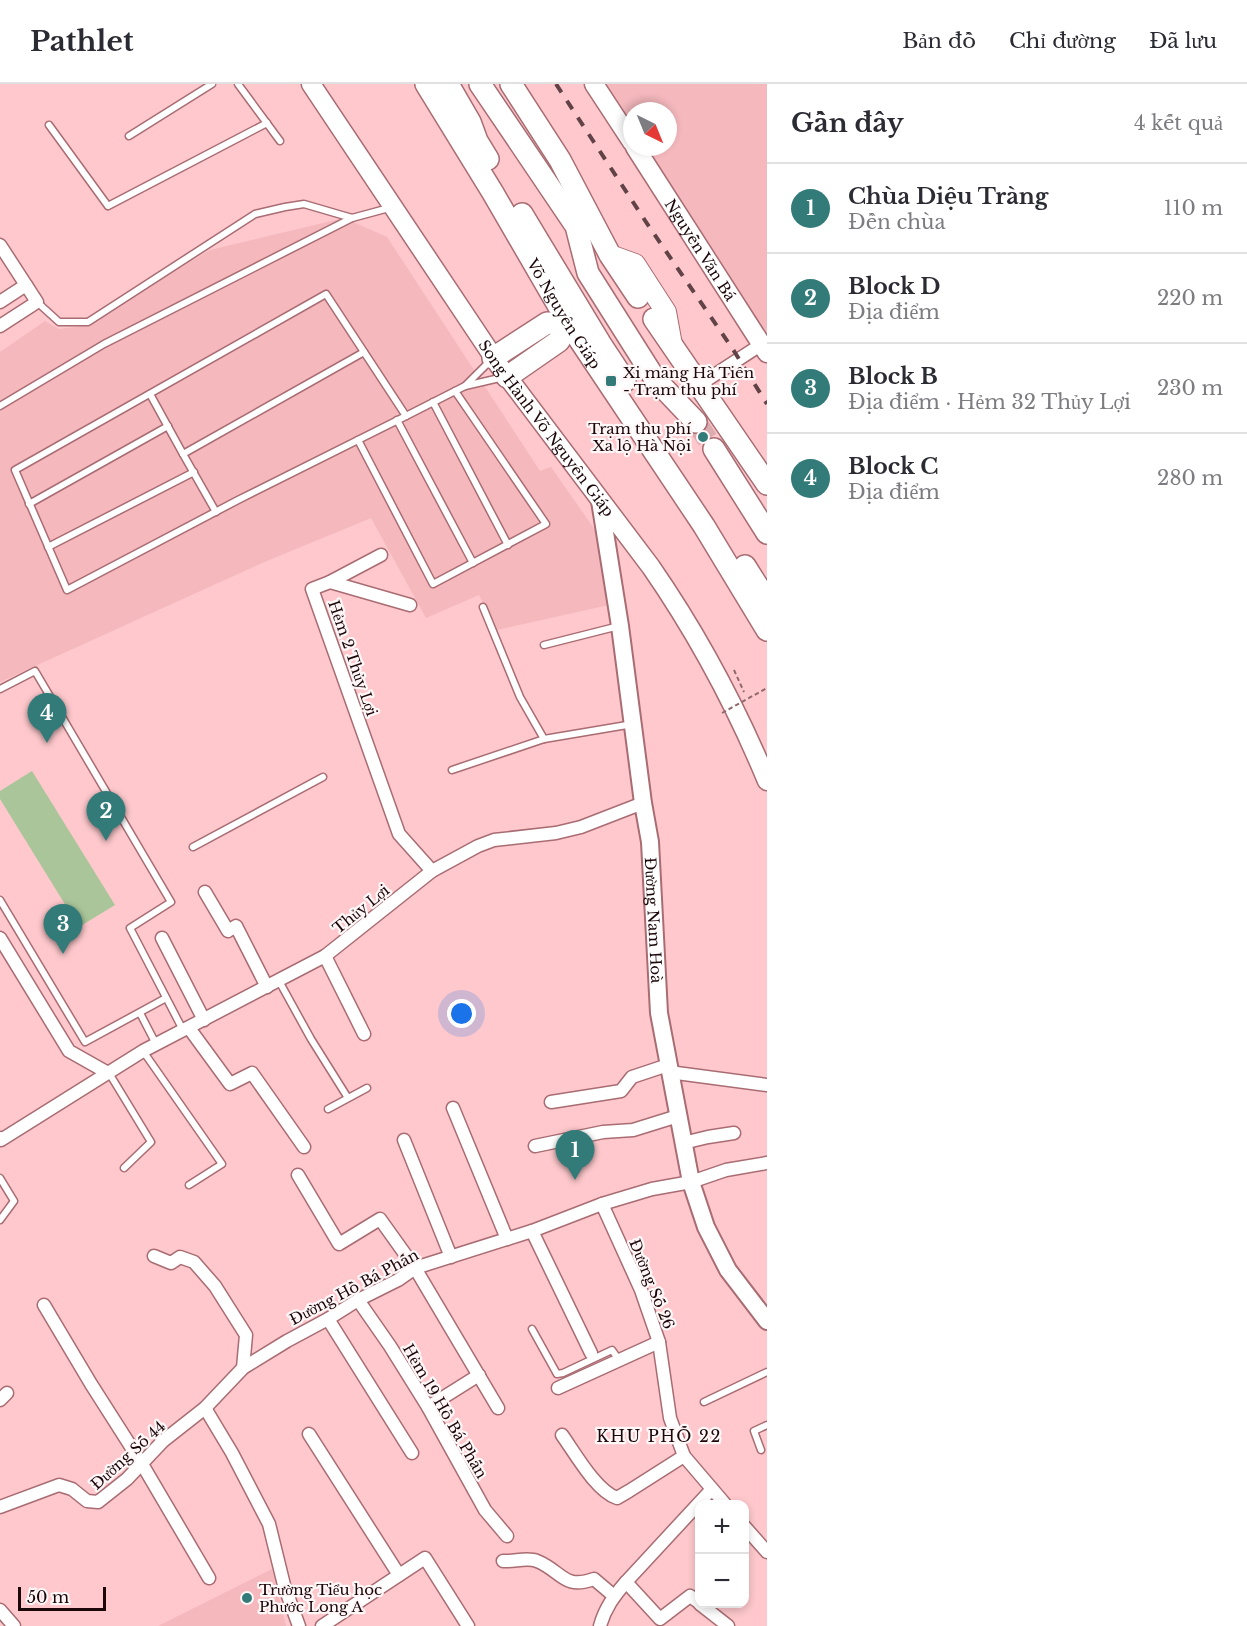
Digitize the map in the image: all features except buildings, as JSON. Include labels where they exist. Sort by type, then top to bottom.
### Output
[{"type":"highway","name":"Võ Nguyên Giáp","points":[[426,84],[455,131],[495,183],[568,291],[767,601]]},
{"type":"highway","name":"Võ Nguyên Giáp","points":[[448,84],[470,122],[495,183],[569,324],[704,526],[767,630]]},
{"type":"highway","points":[[480,84],[576,226],[610,255]]},
{"type":"highway","points":[[511,84],[560,160],[610,255],[639,297]]},
{"type":"highway","points":[[455,131],[477,141]]},
{"type":"highway","points":[[560,160],[564,207]]},
{"type":"highway","points":[[576,226],[588,273],[655,380],[696,422]]},
{"type":"highway","points":[[507,377],[559,341],[569,324],[568,291]]},
{"type":"highway","points":[[654,319],[764,480],[767,502]]},
{"type":"highway","points":[[493,358],[547,322],[569,324],[598,341]]},
{"type":"highway","points":[[714,449],[767,533]]},
{"type":"main road","name":"Song Hành Võ Nguyên Giáp","points":[[311,84],[493,358],[651,567],[696,635],[735,706],[767,781]]},
{"type":"main road","points":[[594,84],[623,128]]},
{"type":"main road","name":"Nguyễn Văn Bá","points":[[641,156],[764,349]]},
{"type":"main road","points":[[610,255],[635,264],[666,312],[673,348]]},
{"type":"street","points":[[0,245],[37,302],[0,326]]},
{"type":"street","points":[[0,302],[26,285]]},
{"type":"street","points":[[699,385],[764,349]]},
{"type":"street","name":"Đường Nam Hoà","points":[[600,501],[650,842],[659,1013],[683,1143],[691,1182],[706,1227],[728,1270],[767,1321]]},
{"type":"street","points":[[330,582],[381,555]]},
{"type":"street","name":"Hẻm 2 Thủy Lợi","points":[[410,605],[330,582],[312,589],[399,834],[432,871]]},
{"type":"street","name":"Thủy Lợi","points":[[0,1141],[143,1051],[325,957],[432,871],[478,846],[494,840],[581,827],[643,803]]},
{"type":"street","points":[[205,892],[228,931],[236,926],[273,984]]},
{"type":"street","points":[[0,938],[69,1051],[108,1072]]},
{"type":"street","points":[[162,938],[204,1020]]},
{"type":"street","points":[[325,957],[364,1034]]},
{"type":"street","points":[[186,1029],[230,1084],[252,1073],[304,1147]]},
{"type":"street","points":[[551,1102],[621,1091],[632,1077],[669,1069],[767,1085]]},
{"type":"street","points":[[453,1108],[507,1239]]},
{"type":"street","points":[[535,1146],[603,1132],[633,1130],[678,1116]]},
{"type":"street","points":[[683,1143],[734,1133]]},
{"type":"street","points":[[404,1140],[451,1257]]},
{"type":"street","name":"Đường Hồ Bá Phấn","points":[[205,1408],[243,1368],[358,1300],[398,1280],[415,1268],[532,1231],[602,1204],[652,1189],[691,1182],[726,1170],[767,1164]]},
{"type":"street","points":[[298,1175],[339,1244],[380,1219],[415,1268],[498,1408]]},
{"type":"street","name":"Đường Số 26","points":[[602,1204],[641,1290],[659,1342],[670,1418],[684,1456],[721,1500]]},
{"type":"street","points":[[532,1231],[591,1353]]},
{"type":"street","points":[[154,1256],[171,1263],[180,1257],[194,1262],[215,1286],[246,1335],[243,1368]]},
{"type":"street","name":"Hẻm 19 Hồ Bá Phấn","points":[[358,1300],[428,1407],[485,1510],[507,1536]]},
{"type":"street","points":[[44,1305],[209,1578]]},
{"type":"street","points":[[328,1319],[412,1453]]},
{"type":"street","points":[[558,1388],[659,1342]]},
{"type":"street","points":[[428,1407],[478,1375]]},
{"type":"street","points":[[205,1408],[232,1453],[269,1524],[284,1585],[298,1626]]},
{"type":"street","name":"Đường Số 44","points":[[0,1507],[59,1485],[72,1489],[87,1500],[98,1502],[127,1479],[163,1441],[205,1408]]},
{"type":"street","points":[[309,1434],[399,1575]]},
{"type":"street","points":[[562,1435],[600,1486],[617,1498],[684,1456]]},
{"type":"street","points":[[600,1626],[604,1613],[614,1596],[712,1490]]},
{"type":"street","points":[[749,1532],[767,1552]]},
{"type":"street","points":[[322,1626],[425,1558],[468,1626]]},
{"type":"street","points":[[503,1561],[537,1561],[578,1584],[594,1579],[614,1596]]},
{"type":"street","points":[[626,1582],[660,1619],[690,1596],[695,1600]]},
{"type":"street","points":[[706,1608],[728,1626]]},
{"type":"street","points":[[0,1610],[14,1626]]},
{"type":"lane","points":[[129,136],[212,84]]},
{"type":"lane","points":[[238,84],[280,141]]},
{"type":"lane","points":[[49,125],[108,206],[267,123]]},
{"type":"lane","points":[[37,302],[59,322],[88,322],[255,214],[304,204],[352,218]]},
{"type":"lane","points":[[0,406],[104,344],[352,218],[393,207]]},
{"type":"lane","points":[[406,416],[326,294],[15,470],[67,590],[465,386],[507,377]]},
{"type":"lane","points":[[183,454],[364,352]]},
{"type":"lane","points":[[465,386],[493,358]]},
{"type":"lane","points":[[358,440],[433,584],[546,525],[455,391]]},
{"type":"lane","points":[[150,394],[216,512]]},
{"type":"lane","points":[[433,402],[508,545]]},
{"type":"lane","points":[[397,420],[473,563]]},
{"type":"lane","points":[[29,504],[168,426]]},
{"type":"lane","points":[[48,546],[194,472]]},
{"type":"lane","points":[[483,607],[520,697],[544,739]]},
{"type":"lane","points":[[544,645],[620,626]]},
{"type":"lane","points":[[0,689],[35,671],[171,902],[130,928],[166,998],[186,1029]]},
{"type":"lane","points":[[452,770],[544,739],[633,724]]},
{"type":"lane","points":[[193,848],[323,777]]},
{"type":"lane","points":[[0,900],[85,1042],[166,998]]},
{"type":"lane","points":[[273,984],[348,1098]]},
{"type":"lane","points":[[140,1013],[156,1044]]},
{"type":"lane","points":[[143,1051],[222,1164],[189,1185]]},
{"type":"lane","points":[[108,1072],[151,1142],[124,1168]]},
{"type":"lane","points":[[328,1109],[367,1088]]},
{"type":"lane","points":[[0,1178],[14,1202],[0,1220]]},
{"type":"lane","points":[[532,1329],[557,1374],[612,1350],[619,1360]]},
{"type":"lane","points":[[704,1402],[767,1372]]},
{"type":"lane","points":[[760,1450],[754,1431],[767,1425]]},
{"type":"path","points":[[734,670],[747,699]]},
{"type":"path","points":[[722,713],[767,688]]},
{"type":"shaded area","points":[[605,84],[767,84],[767,339],[651,156],[677,156],[677,102],[623,102],[623,112]]},
{"type":"shaded area","points":[[344,218],[387,237],[540,471],[551,467],[602,540],[613,604],[497,630],[479,595],[426,618],[371,518],[262,563],[0,682],[0,352],[45,321],[59,329],[82,326],[210,250]]},
{"type":"shaded area","name":"Trường Tiểu học Phước Long A","points":[[272,1569],[286,1626],[158,1626]]},
{"type":"green space","points":[[32,771],[115,905],[79,927],[0,799],[0,791]]},
{"type":"tunnel","points":[[696,422],[714,449]]},
{"type":"railway","points":[[556,84],[767,404]]},
{"type":"place","name":"Xi măng Hà Tiên - Trạm thu phí","points":[[611,381]]},
{"type":"place","name":"Trạm thu phí Xa lộ Hà Nội","points":[[703,437]]},
{"type":"place","name":"Block C","points":[[47,743]]},
{"type":"place","name":"Block D","points":[[106,841]]},
{"type":"place","name":"Block B","points":[[63,954]]},
{"type":"place","name":"Chùa Diệu Tràng","points":[[575,1180]]},
{"type":"place","name":"Trường Tiểu học Phước Long A","points":[[247,1598]]},
{"type":"district","name":"KHU PHỐ 22","points":[[659,1436]]}]
